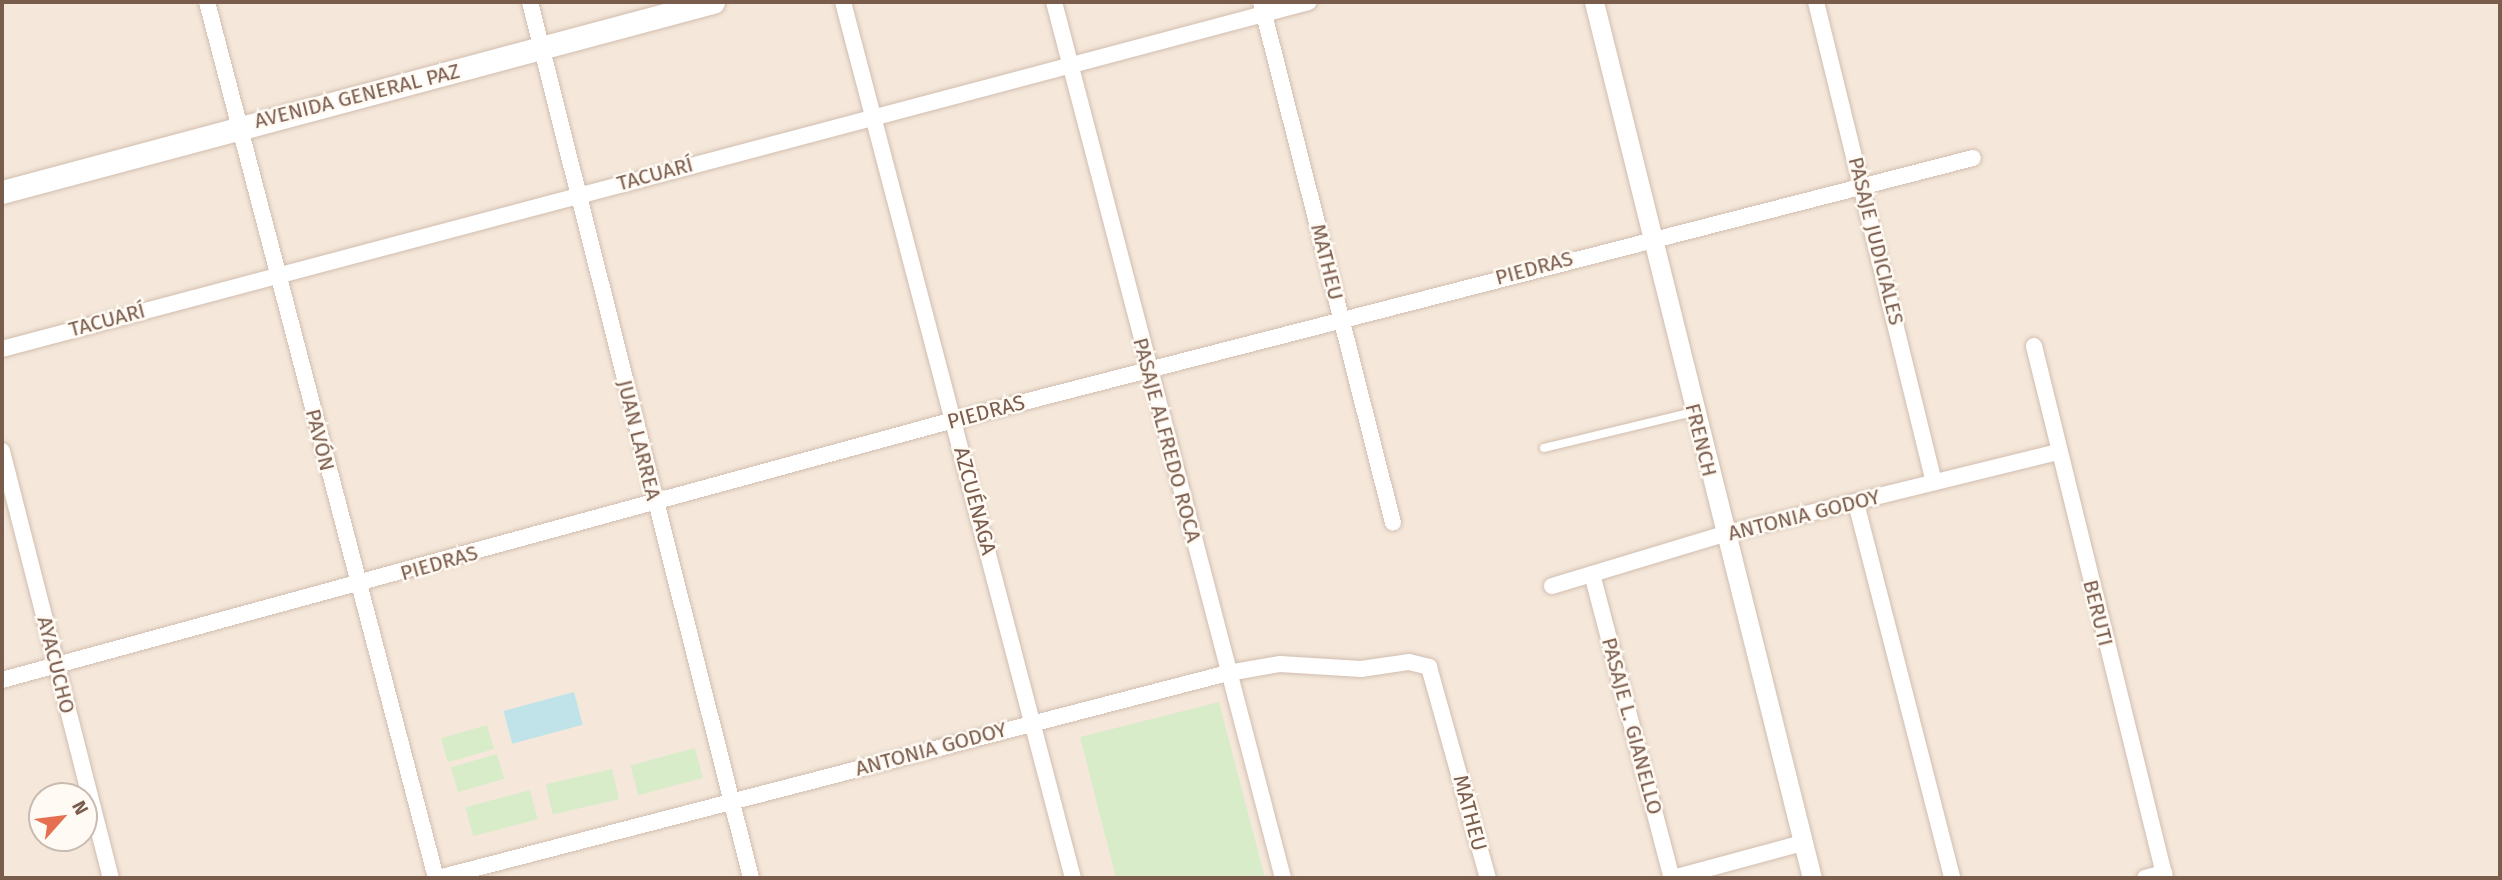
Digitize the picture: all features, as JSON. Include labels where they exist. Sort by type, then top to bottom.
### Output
[{"type":"main road","name":"AVENIDA GENERAL PAZ","points":[[2,192],[240,126],[542,49],[713,2]]},
{"type":"street","name":"PAVÓN","points":[[207,2],[279,274],[356,587],[437,878]]},
{"type":"street","name":"JUAN LARREA","points":[[530,2],[751,878]]},
{"type":"street","name":"AZCUÉNAGA","points":[[843,2],[876,115],[1073,878]]},
{"type":"street","name":"PASAJE ALFREDO ROCA","points":[[1055,2],[1283,878]]},
{"type":"street","name":"TACUARÍ","points":[[2,349],[1069,63],[1262,8],[1309,2]]},
{"type":"street","name":"FRENCH","points":[[1594,2],[1649,239],[1812,878]]},
{"type":"street","name":"PASAJE JUDICIALES","points":[[1816,2],[1934,482]]},
{"type":"street","name":"MATHEU","points":[[1262,8],[1393,523]]},
{"type":"street","name":"PIEDRAS","points":[[2,680],[356,587],[954,420],[1341,318],[1973,158]]},
{"type":"street","name":"BERUTI","points":[[2034,346],[2057,452],[2164,876]]},
{"type":"street","name":"AYACUCHO","points":[[2,451],[111,878]]},
{"type":"street","name":"ANTONIA GODOY","points":[[1552,586],[1724,534],[2057,452]]},
{"type":"street","points":[[1856,503],[1952,878]]},
{"type":"street","name":"PASAJE L. GIANELLO","points":[[1592,574],[1672,878]]},
{"type":"street","name":"ANTONIA GODOY","points":[[437,878],[1228,673],[1280,664],[1430,667]]},
{"type":"street","name":"MATHEU","points":[[1430,667],[1488,878]]},
{"type":"street","points":[[1672,878],[1803,843]]},
{"type":"street","points":[[2145,878],[2164,876]]},
{"type":"lane","points":[[1544,448],[1693,412]]},
{"type":"shaded area","points":[[2,2],[2500,2],[2500,878],[2,878]]},
{"type":"green space","points":[[1219,702],[1265,878],[1116,878],[1080,737]]},
{"type":"green space","points":[[487,725],[494,749],[448,762],[441,738]]},
{"type":"green space","points":[[695,748],[703,778],[638,795],[630,765]]},
{"type":"green space","points":[[497,754],[504,779],[458,792],[451,767]]},
{"type":"green space","points":[[612,769],[619,799],[553,815],[546,784]]},
{"type":"green space","points":[[530,790],[538,819],[473,836],[465,807]]},
{"type":"water","points":[[574,692],[583,725],[512,744],[503,711]]}]
